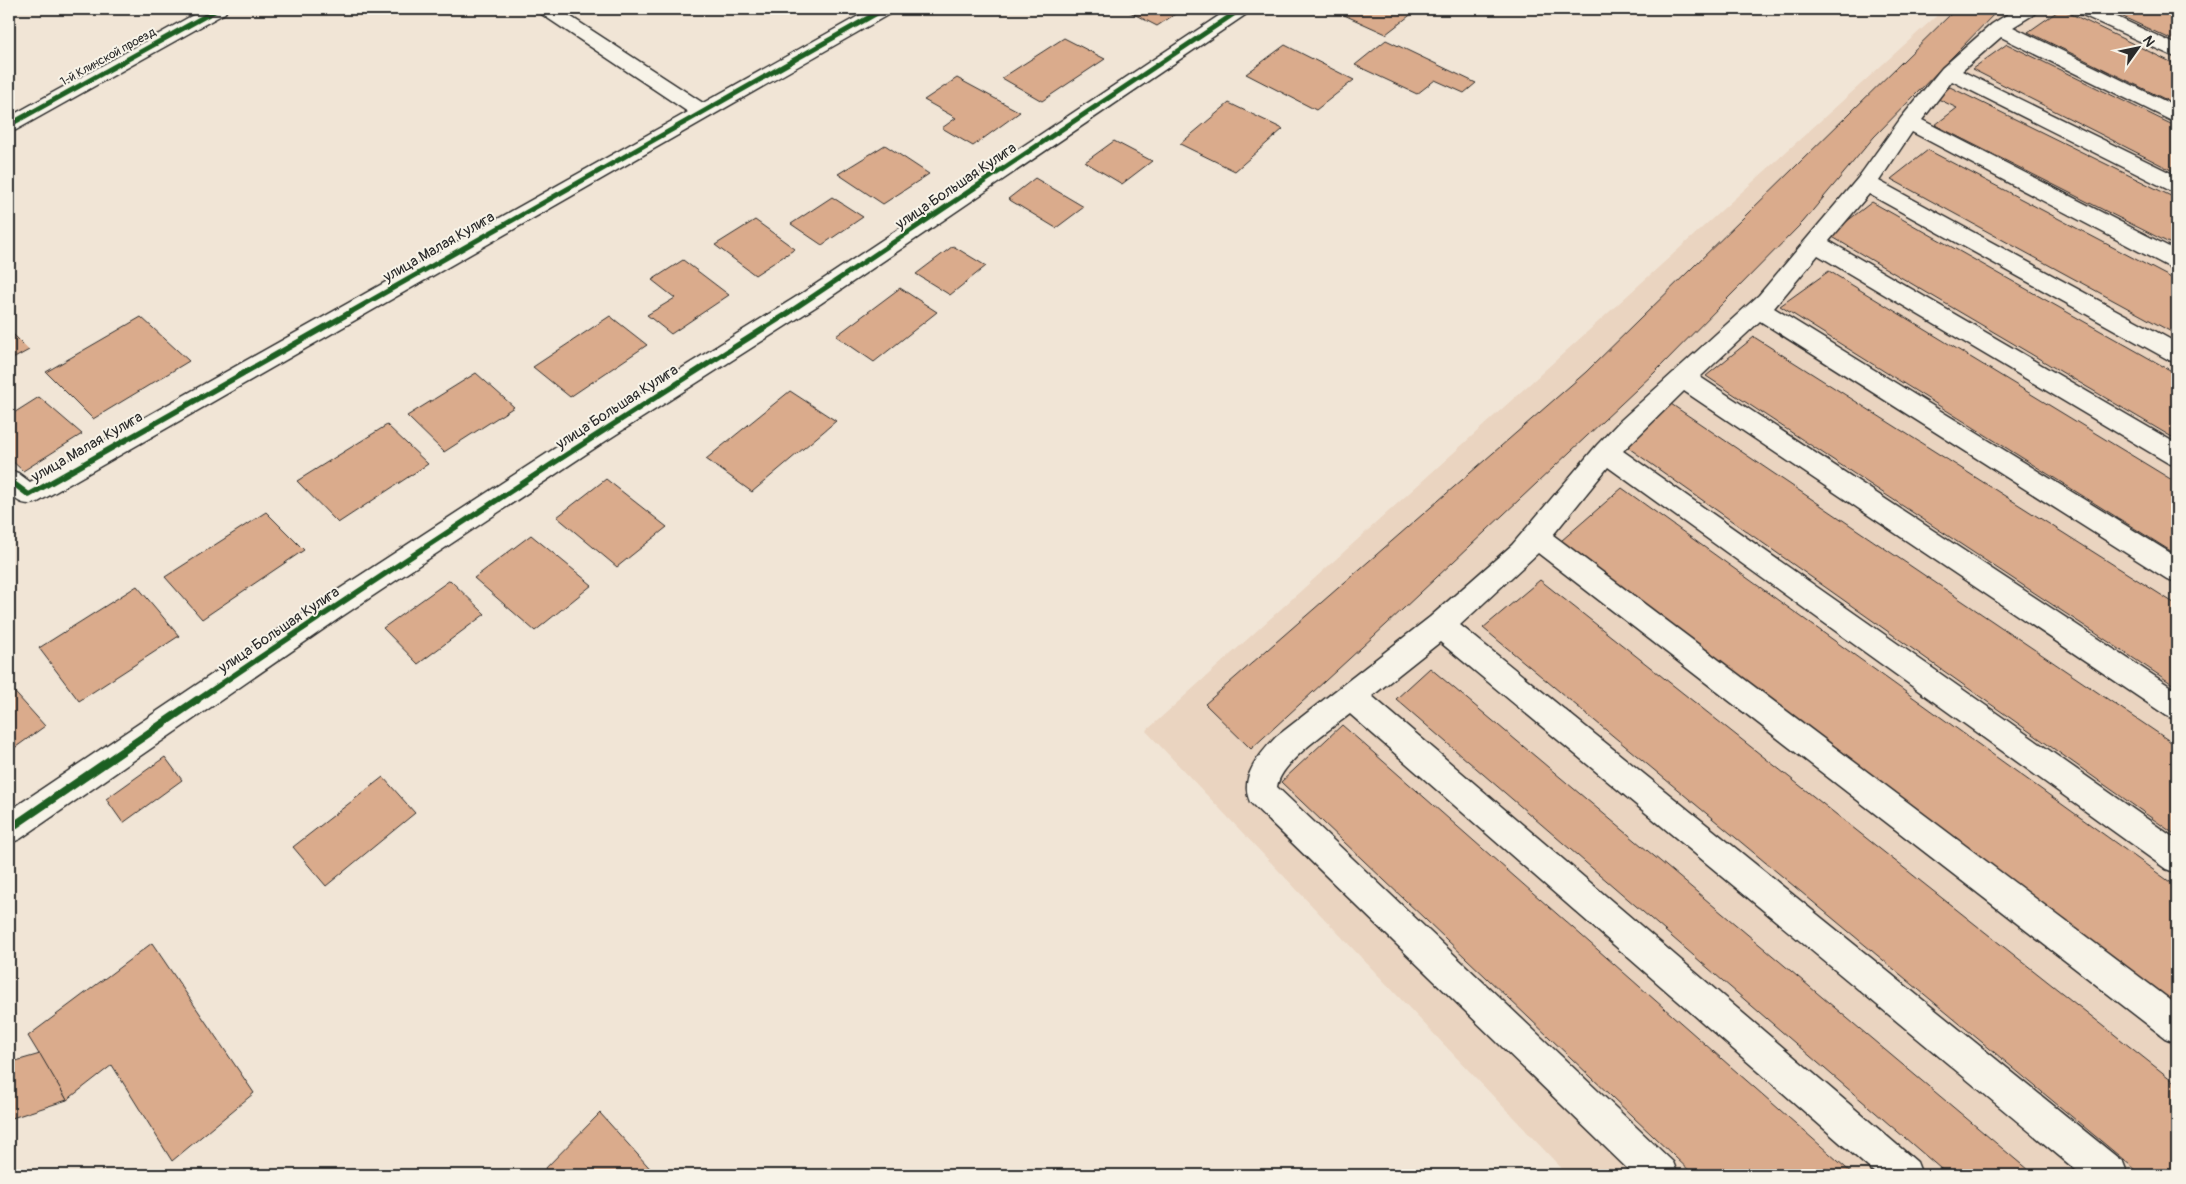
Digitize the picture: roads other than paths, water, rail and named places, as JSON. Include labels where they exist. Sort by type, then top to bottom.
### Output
[{"type":"street","name":"1-й Клинской проезд","points":[[9,125],[218,9]]},
{"type":"street","points":[[547,9],[702,112]]},
{"type":"street","name":"улица Малая Кулига","points":[[9,480],[29,495],[884,9]]},
{"type":"street","name":"улица Большая Кулига","points":[[9,828],[331,609],[592,437],[812,298],[1241,9]]},
{"type":"street","points":[[1660,1175],[1261,792],[1261,780],[1267,769],[1287,747],[1440,625],[1522,553],[1606,452],[1758,309],[1866,183],[1949,72],[1999,28],[2029,9]]},
{"type":"street","points":[[2085,9],[2177,52]]},
{"type":"street","points":[[1999,28],[2177,115]]},
{"type":"street","points":[[1949,72],[2177,185]]},
{"type":"street","points":[[1910,122],[2177,261]]},
{"type":"street","points":[[1866,183],[2177,354]]},
{"type":"street","points":[[1815,243],[2177,456]]},
{"type":"street","points":[[1758,309],[2177,571]]},
{"type":"street","points":[[1684,379],[2177,707]]},
{"type":"street","points":[[1606,452],[2177,858]]},
{"type":"street","points":[[1536,537],[2177,1026]]},
{"type":"street","points":[[1440,625],[2110,1175]]},
{"type":"street","points":[[1352,696],[1904,1175]]}]
